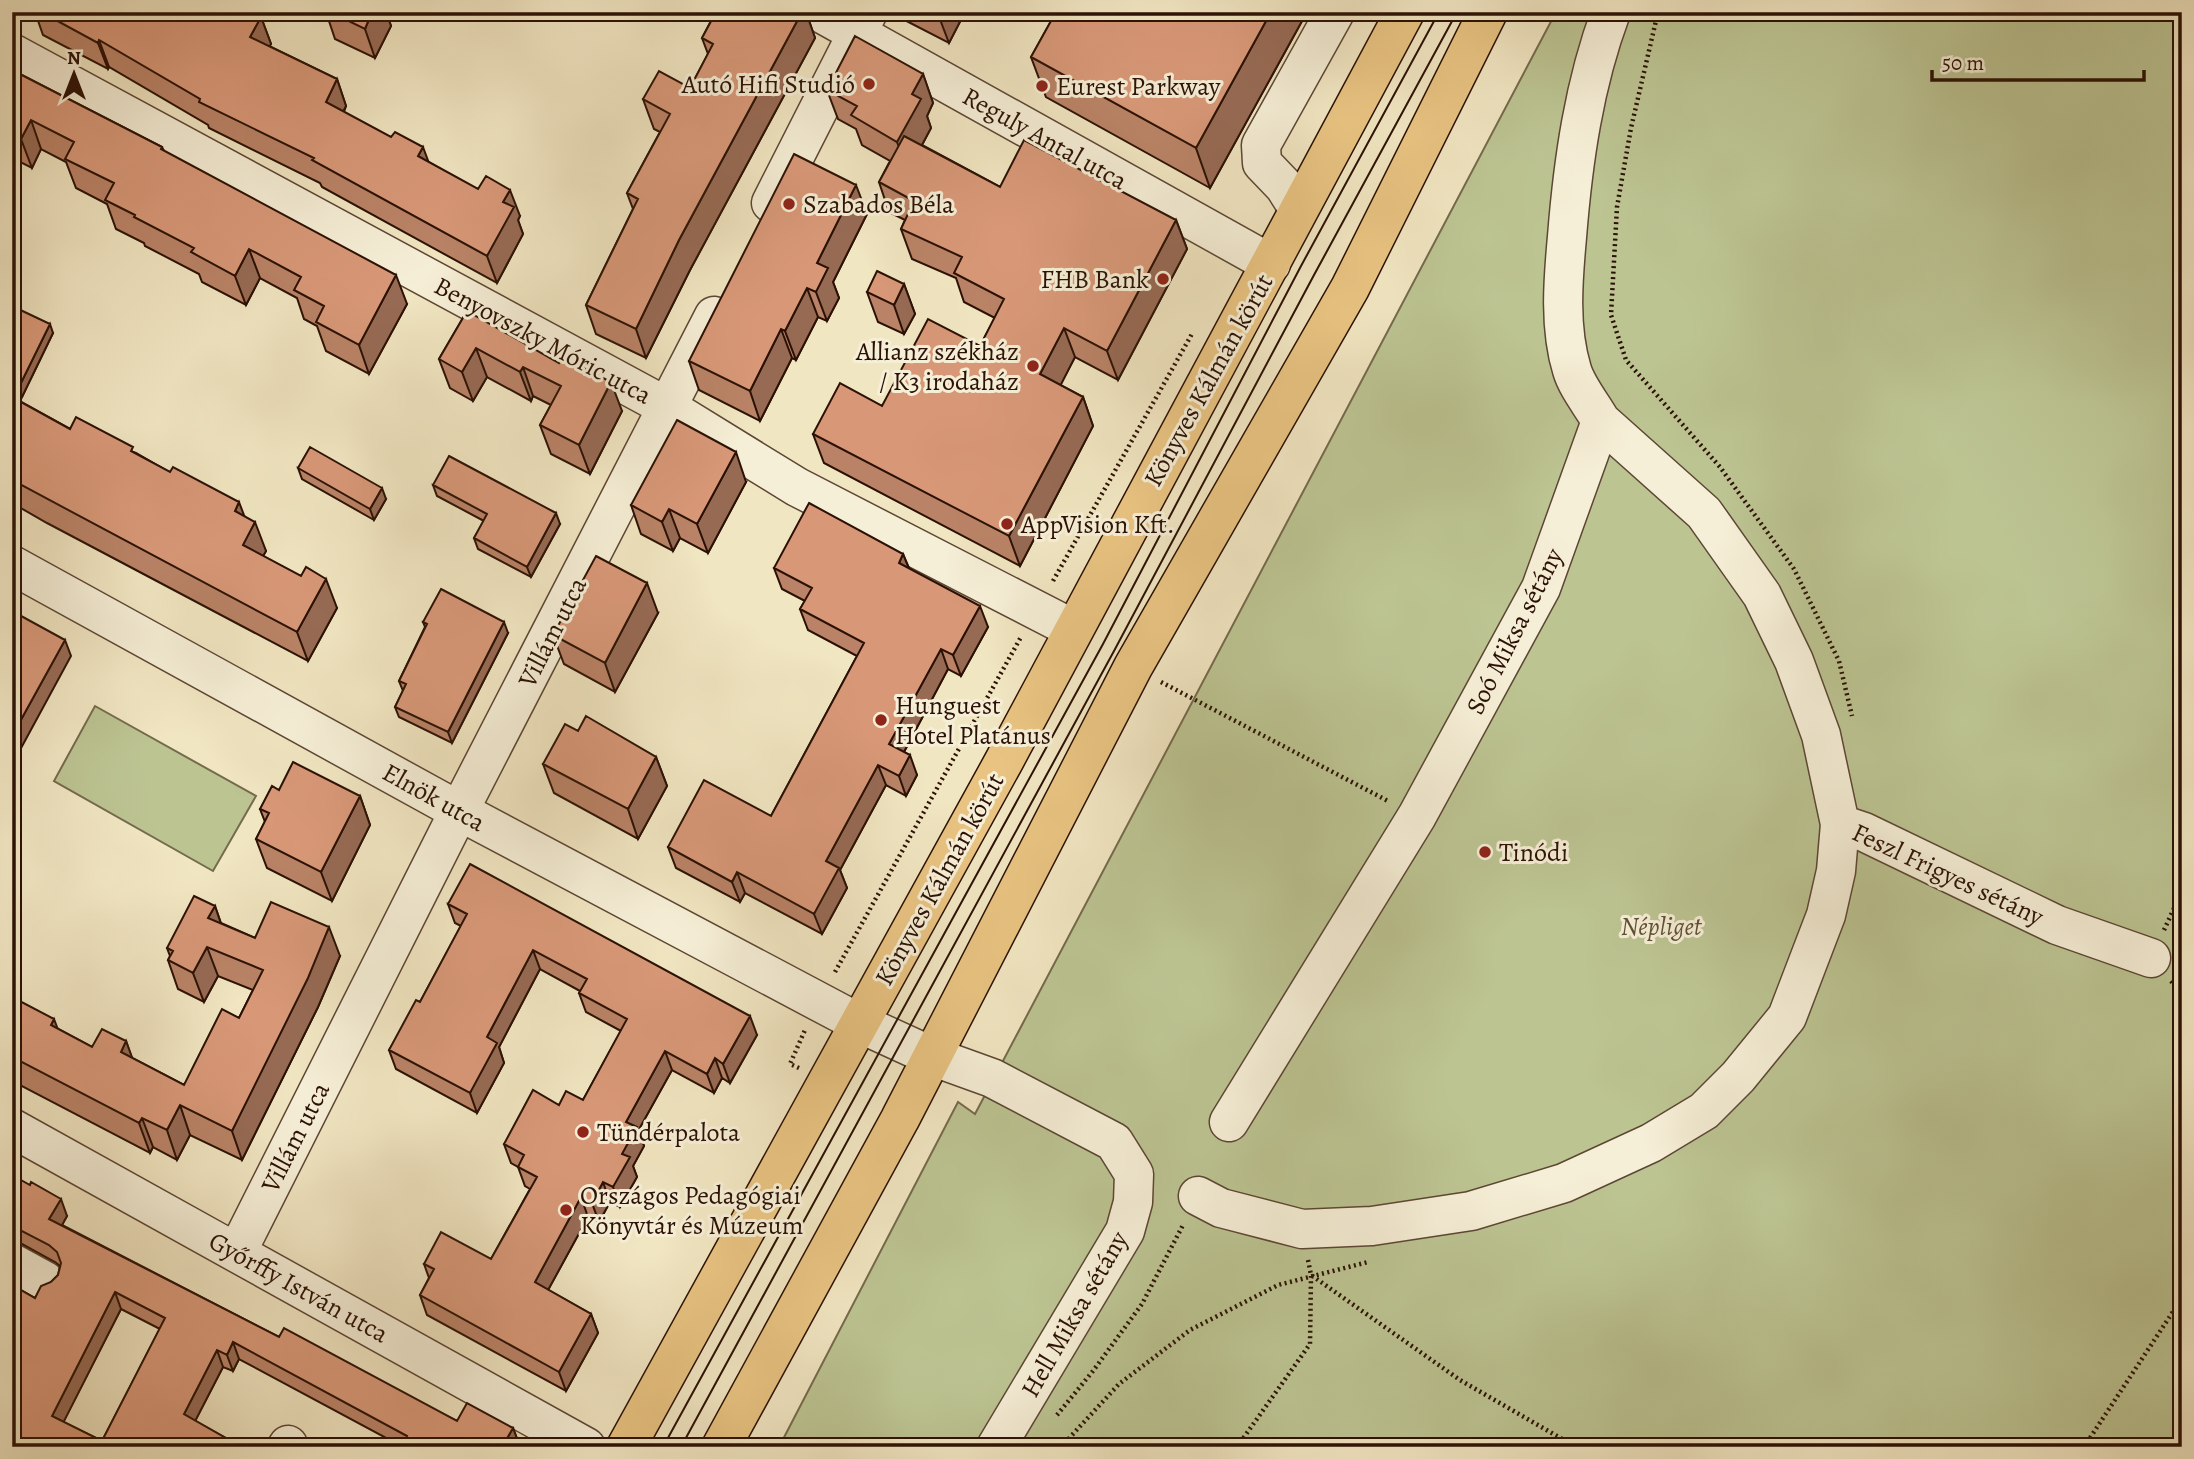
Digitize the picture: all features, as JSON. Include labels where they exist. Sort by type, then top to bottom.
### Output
[{"type":"main road","name":"Könyves Kálmán körút","points":[[626,1447],[1004,761],[1405,12]]},
{"type":"main road","points":[[721,1447],[900,1119],[1133,667],[1350,288],[1488,12]]},
{"type":"street","name":"Reguly Antal utca","points":[[819,12],[863,23],[1271,264]]},
{"type":"street","points":[[1298,208],[1284,186],[1262,163],[1261,145],[1335,12]]},
{"type":"street","points":[[1198,1196],[1221,1208],[1302,1229],[1372,1226],[1471,1211],[1564,1183],[1651,1143],[1703,1111],[1738,1077],[1787,1017],[1826,915],[1836,871],[1840,824],[1821,735],[1794,661],[1762,595],[1704,513],[1601,421],[1572,372],[1565,332],[1563,279],[1572,174],[1596,53],[1611,12]]},
{"type":"street","points":[[755,235],[863,23]]},
{"type":"street","name":"Benyovszky Móric utca","points":[[12,53],[667,407],[797,487],[1073,629]]},
{"type":"street","name":"Villám utca","points":[[237,1252],[459,811],[730,284]]},
{"type":"street","name":"Soó Miksa sétány","points":[[1229,1122],[1417,816],[1541,588],[1601,421]]},
{"type":"street","name":"Elnök utca","points":[[12,565],[459,811],[859,1023],[931,1056],[992,1078],[1114,1142],[1134,1174]]},
{"type":"street","name":"Feszl Frigyes sétány","points":[[1840,824],[1864,832],[2057,925],[2151,958]]},
{"type":"street","name":"Győrffy István utca","points":[[12,1128],[586,1447]]},
{"type":"street","name":"Hell Miksa sétány","points":[[996,1447],[1125,1231],[1133,1202],[1134,1174]]},
{"type":"street","points":[[12,1263],[45,1281]]},
{"type":"path","points":[[1611,315],[1617,207],[1631,128],[1658,12]]},
{"type":"path","points":[[914,828],[1199,321]]},
{"type":"path","points":[[1133,667],[1417,816]]},
{"type":"path","points":[[1054,1418],[1093,1371],[1142,1304],[1198,1196]]},
{"type":"path","points":[[1237,1447],[1310,1344],[1311,1275],[1302,1229]]},
{"type":"path","points":[[1061,1447],[1119,1384],[1190,1330],[1278,1285],[1376,1260]]},
{"type":"path","points":[[1311,1275],[1460,1380],[1576,1447]]},
{"type":"path","points":[[2084,1447],[2182,1298]]},
{"type":"green space","name":"Népliget","points":[[1556,12],[2182,12],[2182,1447],[779,1447],[958,1102],[975,1114]]},
{"type":"green space","points":[[95,706],[256,796],[213,871],[54,781]]},
{"type":"building","points":[[41,12],[252,12],[261,17],[250,37],[337,79],[326,102],[391,137],[395,132],[423,147],[418,156],[478,189],[486,176],[510,190],[503,202],[514,207],[487,256],[312,160],[314,158],[199,102],[200,99],[99,40],[98,43]]},
{"type":"building","points":[[330,12],[372,12],[365,29]]},
{"type":"building","points":[[716,12],[802,12],[679,240],[636,329],[586,305],[638,199],[627,193],[670,114],[643,99],[659,71],[690,88],[713,44],[702,38]]},
{"type":"building","points":[[1056,12],[1271,12],[1196,148],[1031,57]]},
{"type":"building","points":[[855,36],[923,74],[912,94],[921,99],[897,142],[851,115],[857,106],[827,90]]},
{"type":"building","points":[[12,70],[162,147],[161,149],[396,275],[359,345],[316,322],[324,306],[294,290],[301,277],[249,249],[235,276],[191,252],[194,248],[105,200],[114,183],[65,159],[74,142],[31,120],[21,139],[12,134]]},
{"type":"building","points":[[904,136],[1000,187],[1024,140],[1176,220],[1107,351],[1064,328],[1040,374],[1083,397],[1009,536],[813,434],[840,383],[882,406],[928,319],[980,346],[1004,299],[954,273],[962,257],[901,229],[914,201],[879,182]]},
{"type":"building","points":[[794,154],[856,185],[817,263],[828,268],[816,292],[807,288],[785,331],[781,329],[750,391],[689,361]]},
{"type":"building","points":[[877,271],[904,284],[894,305],[867,292]]},
{"type":"building","points":[[12,306],[50,324],[18,389],[12,386]]},
{"type":"building","points":[[467,311],[559,363],[562,357],[611,382],[579,445],[540,425],[561,386],[523,367],[520,372],[476,348],[462,372],[439,359]]},
{"type":"building","points":[[12,397],[70,429],[76,417],[133,447],[131,451],[170,472],[173,467],[239,502],[235,511],[255,522],[243,545],[301,576],[306,567],[326,579],[297,632],[12,480]]},
{"type":"building","points":[[677,420],[736,452],[697,524],[669,509],[662,522],[631,505]]},
{"type":"building","points":[[310,447],[382,488],[370,509],[298,468]]},
{"type":"building","points":[[449,456],[556,513],[527,567],[474,538],[487,514],[433,485]]},
{"type":"building","name":"Hunguest Hotel Platánus","points":[[809,503],[903,554],[899,563],[980,606],[953,655],[941,649],[889,744],[910,755],[899,776],[878,765],[826,861],[839,868],[814,914],[737,872],[732,882],[668,847],[704,780],[771,816],[864,643],[800,609],[812,588],[774,568]]},
{"type":"building","points":[[596,556],[647,583],[605,663],[553,635]]},
{"type":"building","points":[[441,589],[504,622],[448,732],[395,707],[406,684],[399,681],[427,624],[423,622]]},
{"type":"building","points":[[12,611],[65,640],[12,736]]},
{"type":"building","points":[[586,716],[656,757],[628,809],[543,764],[565,724],[578,731]]},
{"type":"building","points":[[293,762],[360,796],[321,872],[256,839],[269,813],[260,809],[272,786],[279,790]]},
{"type":"building","points":[[470,864],[750,1016],[723,1064],[715,1058],[707,1074],[665,1051],[626,1122],[637,1127],[622,1154],[630,1157],[613,1187],[603,1182],[592,1203],[581,1197],[535,1282],[591,1314],[559,1372],[420,1295],[434,1269],[424,1264],[441,1232],[491,1259],[537,1177],[518,1167],[524,1155],[504,1144],[533,1090],[559,1105],[566,1091],[583,1100],[627,1019],[579,993],[587,979],[533,950],[487,1037],[497,1043],[470,1093],[389,1050],[416,1000],[420,1002],[467,914],[448,904]]},
{"type":"building","points":[[194,896],[215,906],[208,918],[255,938],[271,902],[329,927],[308,978],[232,1131],[180,1105],[167,1130],[142,1118],[139,1123],[12,1057],[12,997],[54,1019],[51,1025],[92,1047],[102,1029],[126,1041],[121,1052],[184,1085],[222,1009],[239,1018],[263,970],[207,947],[193,973],[168,960],[173,951],[167,948]]},
{"type":"building","points":[[12,1175],[61,1199],[49,1219],[279,1337],[284,1328],[457,1421],[467,1403],[513,1428],[502,1447],[401,1447],[407,1436],[233,1342],[227,1355],[217,1350],[184,1414],[231,1441],[228,1447],[27,1447],[12,1439],[12,1285],[35,1298],[41,1286],[58,1275],[61,1263],[57,1252],[49,1245],[12,1226]],"holes":[[[115,1292],[165,1318],[102,1441],[52,1416]]]},
{"type":"tram line","points":[[663,1447],[1103,644],[1301,266],[1439,12]]},
{"type":"tram line","points":[[681,1447],[1114,651],[1457,12]]},
{"type":"place","name":"Autó Hifi Studió","points":[[869,84]]},
{"type":"place","name":"Eurest Parkway","points":[[1042,86]]},
{"type":"place","name":"Szabados Béla","points":[[789,204]]},
{"type":"place","name":"FHB Bank","points":[[1163,279]]},
{"type":"place","name":"Allianz székház / K3 irodaház","points":[[1033,366]]},
{"type":"place","name":"AppVision Kft.","points":[[1007,524]]},
{"type":"place","name":"Hunguest Hotel Platánus","points":[[881,720]]},
{"type":"place","name":"Tinódi","points":[[1485,852]]},
{"type":"place","name":"Tündérpalota","points":[[583,1132]]},
{"type":"place","name":"Országos Pedagógiai Könyvtár és Múzeum","points":[[566,1210]]}]
